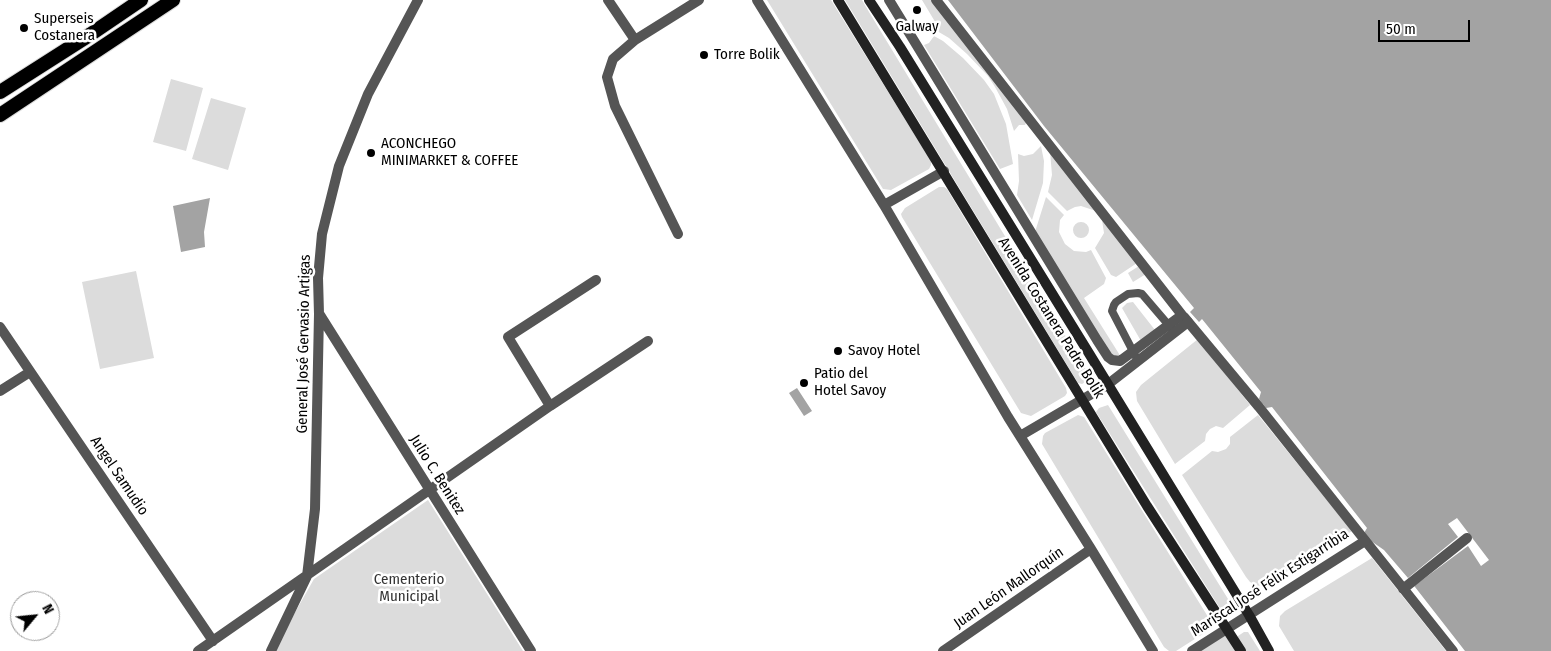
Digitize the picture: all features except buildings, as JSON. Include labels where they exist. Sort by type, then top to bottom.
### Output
[{"type":"highway","points":[[0,92],[141,0]]},
{"type":"highway","points":[[0,115],[173,0]]},
{"type":"main road","name":"Avenida Costanera Padre Bolik","points":[[838,0],[1148,506],[1241,651]]},
{"type":"main road","name":"Avenida Costanera Padre Bolik","points":[[869,0],[900,47],[1270,651]]},
{"type":"street","name":"General José Gervasio Artigas","points":[[307,576],[315,509],[318,278],[322,234],[339,166],[368,94],[418,0]]},
{"type":"street","points":[[608,0],[635,40]]},
{"type":"street","points":[[678,234],[615,106],[607,77],[613,59],[635,40],[699,0]]},
{"type":"street","points":[[757,0],[884,205],[1020,436],[1154,651]]},
{"type":"street","points":[[889,0],[1104,352],[1112,360],[1120,361],[1135,356]]},
{"type":"street","points":[[936,0],[1453,651]]},
{"type":"street","points":[[884,205],[944,171]]},
{"type":"street","points":[[550,406],[508,338],[596,280]]},
{"type":"street","name":"Julio C. Benitez","points":[[319,314],[531,651]]},
{"type":"street","points":[[1020,436],[1107,384],[1135,356],[1188,318]]},
{"type":"street","name":"Angel Samudio","points":[[0,327],[213,641]]},
{"type":"street","points":[[198,651],[550,406],[648,341]]},
{"type":"street","points":[[0,392],[30,372]]},
{"type":"street","points":[[1403,589],[1467,538]]},
{"type":"street","name":"Mariscal José Félix Estigarribia","points":[[1192,651],[1366,540]]},
{"type":"street","name":"Juan León Mallorquín","points":[[943,651],[1091,549]]},
{"type":"street","points":[[271,651],[307,576]]},
{"type":"lane","points":[[1135,356],[1112,312],[1116,302],[1128,294],[1142,294],[1171,329]]},
{"type":"green space","points":[[767,0],[831,0],[931,161],[929,169],[891,190],[883,189]]},
{"type":"green space","points":[[845,0],[862,0],[1088,373],[1087,381],[1082,384],[1078,383]]},
{"type":"green space","points":[[922,0],[931,0],[1027,121],[1025,125],[1019,125],[1014,131],[1007,109],[988,76],[949,38],[932,28],[934,20]]},
{"type":"green space","points":[[934,36],[963,58],[984,80],[994,94],[1006,124],[1013,164],[1000,169],[924,45],[929,43]]},
{"type":"green space","points":[[171,79],[203,88],[186,151],[153,142]]},
{"type":"green space","points":[[211,98],[246,108],[228,170],[192,159]]},
{"type":"green space","points":[[1041,146],[1044,161],[1043,183],[1032,220],[1017,195],[1019,181],[1018,154],[1024,156],[1033,154]]},
{"type":"green space","points":[[1050,151],[1096,211],[1081,206],[1067,211],[1048,192],[1052,175]]},
{"type":"green space","points":[[939,187],[947,189],[1066,388],[1067,393],[1065,396],[1031,416],[1021,413],[902,217],[901,214],[905,208]]},
{"type":"green space","points":[[1046,197],[1064,215],[1060,220],[1059,232],[1065,244],[1074,251],[1086,252],[1091,250],[1106,278],[1104,284],[1084,298],[1121,357],[1113,358],[1035,232]]},
{"type":"green space","points":[[1102,220],[1137,263],[1116,277],[1111,275],[1095,248],[1104,233]]},
{"type":"green space","points":[[1078,222],[1084,222],[1089,227],[1087,236],[1078,238],[1073,233],[1073,227]]},
{"type":"green space","points":[[1139,266],[1146,274],[1133,282],[1128,273]]},
{"type":"green space","points":[[136,271],[154,358],[100,369],[82,282]]},
{"type":"green space","points":[[1133,302],[1155,330],[1141,341],[1122,308],[1127,303]]},
{"type":"green space","points":[[1198,339],[1250,405],[1223,428],[1216,426],[1210,429],[1206,434],[1205,441],[1175,464],[1137,401],[1136,392],[1141,385]]},
{"type":"green space","points":[[1108,405],[1233,607],[1231,612],[1223,613],[1096,412],[1099,408]]},
{"type":"green space","points":[[1078,415],[1084,417],[1210,620],[1209,630],[1176,651],[1169,651],[1164,647],[1042,444],[1045,433]]},
{"type":"green space","points":[[1258,415],[1352,531],[1267,584],[1258,586],[1250,582],[1246,577],[1182,475],[1212,451],[1218,452],[1226,449],[1230,444],[1230,437]]},
{"type":"green space","name":"Cementerio Municipal","points":[[428,500],[523,651],[273,651],[314,579]]},
{"type":"green space","points":[[1372,558],[1446,651],[1294,651],[1279,626],[1280,616],[1285,611]]},
{"type":"green space","points":[[1227,628],[1241,651],[1192,651]]},
{"type":"green space","points":[[1244,632],[1248,632],[1260,651],[1245,651],[1238,638]]},
{"type":"shaded area","points":[[948,0],[1551,0],[1551,651],[1465,651],[1408,578],[1384,550],[1371,541],[1364,533],[1367,528],[1272,407],[1266,408],[1259,399],[1261,392],[1202,319],[1199,322],[1190,312],[1194,308],[1044,126]]},
{"type":"shaded area","points":[[210,198],[204,232],[205,247],[181,252],[173,206]]},
{"type":"shaded area","points":[[797,388],[812,411],[804,416],[789,393]]},
{"type":"pier","points":[[1457,518],[1489,560],[1481,566],[1468,546],[1414,586],[1408,578],[1458,537],[1448,524]]},
{"type":"place","name":"Galway","points":[[917,10]]},
{"type":"place","name":"Superseis Costanera","points":[[24,28]]},
{"type":"place","name":"Torre Bolik","points":[[704,55]]},
{"type":"place","name":"ACONCHEGO MINIMARKET & COFFEE","points":[[371,153]]},
{"type":"place","name":"Savoy Hotel","points":[[838,351]]},
{"type":"place","name":"Patio del Hotel Savoy","points":[[804,383]]}]
